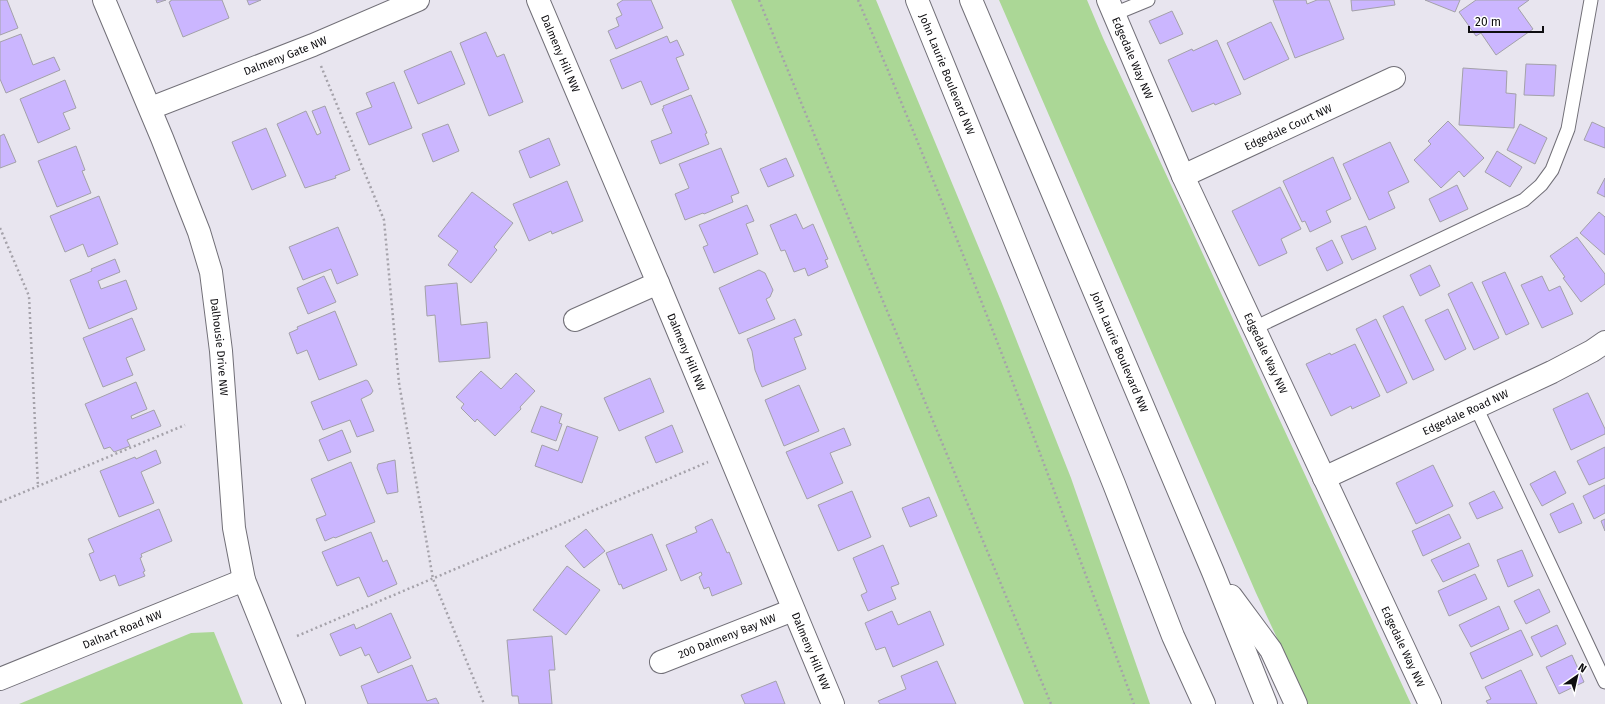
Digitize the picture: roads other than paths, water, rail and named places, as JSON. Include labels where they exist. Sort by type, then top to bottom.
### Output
[{"type":"street","name":"Dalhousie Drive NW","points":[[104,0],[133,70],[151,108],[199,232],[211,272],[218,325],[234,528],[244,580],[294,704]]},
{"type":"street","name":"Dalmeny Gate NW","points":[[151,108],[313,45],[418,0]]},
{"type":"street","name":"Dalmeny Hill NW","points":[[538,0],[658,283],[833,704]]},
{"type":"street","name":"John Laurie Boulevard NW","points":[[917,0],[1114,484],[1173,636],[1204,704]]},
{"type":"street","name":"John Laurie Boulevard NW","points":[[971,0],[1214,572],[1266,704]]},
{"type":"street","name":"Edgedale Way NW","points":[[1111,7],[1183,176],[1430,704]]},
{"type":"street","name":"Edgedale Court NW","points":[[1183,176],[1394,78]]},
{"type":"street","points":[[575,320],[658,283]]},
{"type":"street","name":"Edgedale Road NW","points":[[1324,478],[1552,372],[1592,351],[1605,342]]},
{"type":"street","points":[[1214,572],[1271,650],[1296,704]]},
{"type":"street","name":"Dalhart Road NW","points":[[0,679],[244,580]]},
{"type":"street","name":"200 Dalmeny Bay NW","points":[[661,662],[793,610]]},
{"type":"street","points":[[1173,636],[1195,704]]},
{"type":"lane","points":[[1111,7],[1148,0]]},
{"type":"lane","points":[[1254,328],[1524,200],[1541,185],[1552,170],[1568,129],[1591,0]]},
{"type":"lane","points":[[1476,407],[1605,682]]}]
